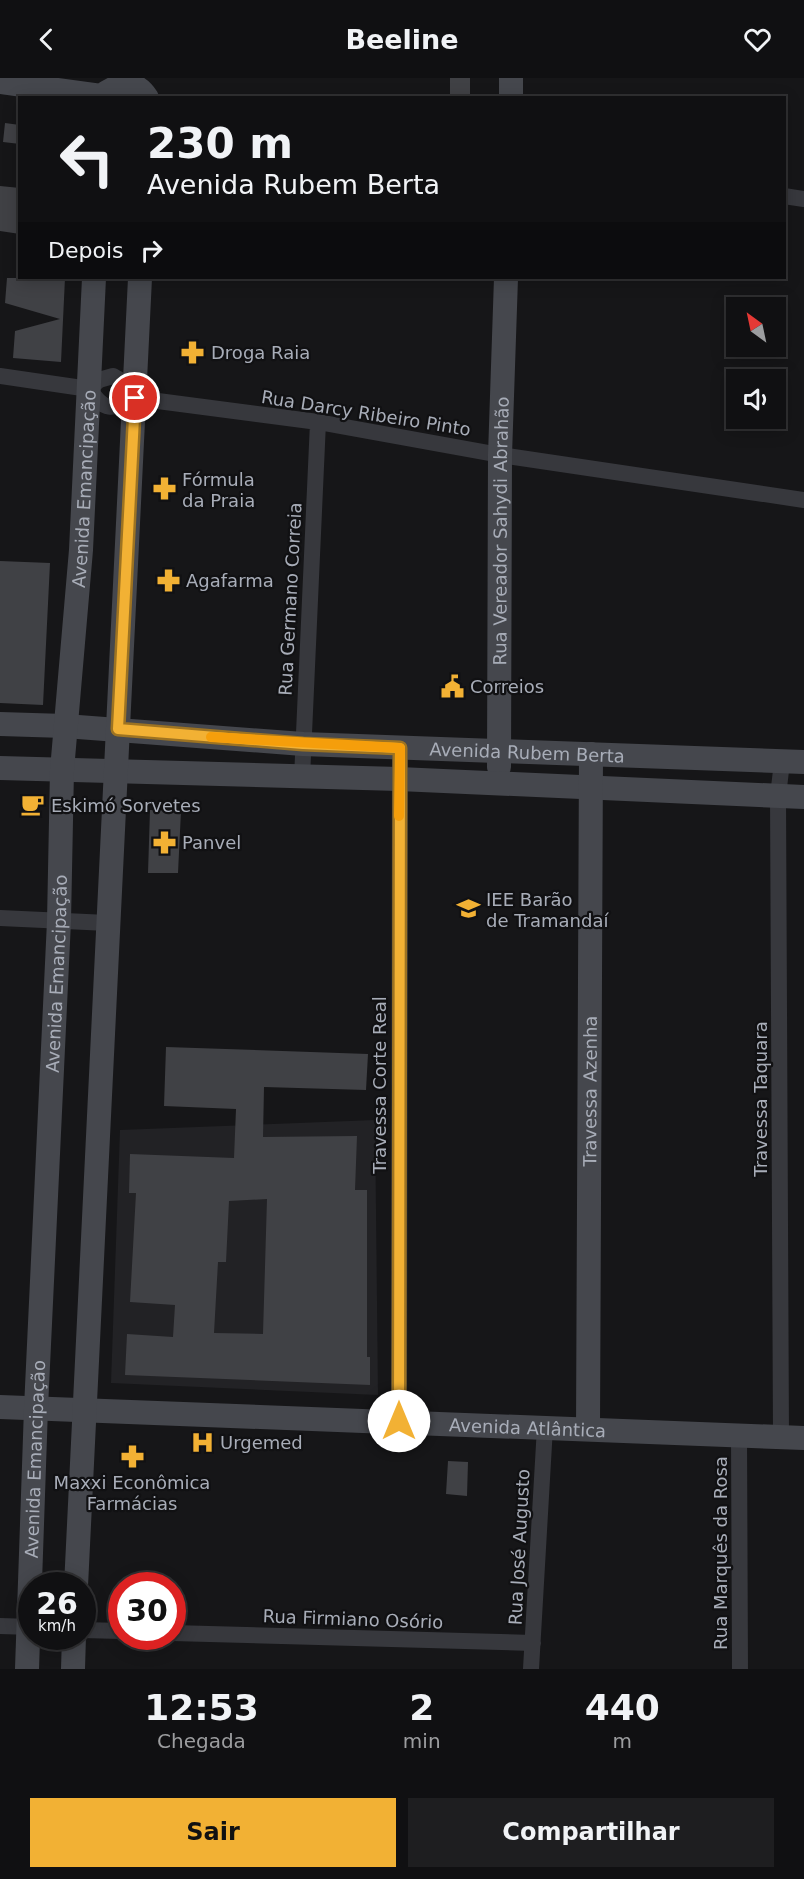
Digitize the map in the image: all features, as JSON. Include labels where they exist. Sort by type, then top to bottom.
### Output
[{"type":"main road","points":[[148,96],[150,78]]},
{"type":"main road","points":[[511,78],[511,96]]},
{"type":"main road","points":[[0,82],[102,92],[130,84],[142,89],[147,96]]},
{"type":"main road","name":"Avenida Emancipação","points":[[32,1572],[36,1408],[59,921],[62,770],[81,550],[94,279]]},
{"type":"main road","points":[[77,1572],[140,279]]},
{"type":"main road","name":"Rua Vereador Sahydi Abrahão","points":[[498,784],[500,455],[506,279]]},
{"type":"main road","name":"Avenida Rubem Berta","points":[[0,724],[118,729],[303,744],[793,762]]},
{"type":"main road","name":"Travessa Azenha","points":[[588,1429],[591,754]]},
{"type":"main road","name":"Avenida Rubem Berta","points":[[0,768],[399,779],[804,797]]},
{"type":"main road","name":"Avenida Atlântica","points":[[0,1407],[84,1408],[792,1437]]},
{"type":"main road","name":"Avenida Emancipação","points":[[27,1669],[28,1650]]},
{"type":"main road","points":[[73,1669],[74,1650]]},
{"type":"street","points":[[786,196],[804,199]]},
{"type":"street","points":[[0,375],[89,389],[99,380],[113,376],[125,384],[135,398]]},
{"type":"street","name":"Rua Darcy Ribeiro Pinto","points":[[89,389],[98,401],[109,408],[115,408],[135,398],[318,422],[500,455],[804,500]]},
{"type":"street","name":"Rua Germano Correia","points":[[302,778],[318,422]]},
{"type":"street","name":"Travessa Corte Real","points":[[399,1421],[400,748]]},
{"type":"street","name":"Travessa Taquara","points":[[792,1437],[778,796],[793,762]]},
{"type":"street","points":[[0,918],[108,923]]},
{"type":"street","name":"Rua José Augusto","points":[[531,1669],[545,1427]]},
{"type":"street","name":"Rua Marquês da Rosa","points":[[739,1436],[740,1669]]},
{"type":"street","points":[[0,1626],[18,1627]]},
{"type":"street","name":"Rua Firmiano Osório","points":[[186,1632],[533,1644]]},
{"type":"shaded area","points":[[375,1120],[378,1395],[111,1383],[120,1130]]},
{"type":"building","points":[[450,78],[470,78],[470,96],[450,96]]},
{"type":"building","points":[[5,123],[18,125],[18,144],[3,142]]},
{"type":"building","points":[[0,186],[18,188],[18,234],[0,231]]},
{"type":"building","points":[[7,278],[65,279],[61,362],[13,358],[15,331],[60,319],[5,303]]},
{"type":"building","points":[[0,561],[50,563],[43,705],[0,703]]},
{"type":"building","name":"Panvel","points":[[150,810],[181,811],[178,873],[148,873]]},
{"type":"building","points":[[166,1047],[368,1054],[366,1090],[264,1087],[263,1137],[357,1136],[355,1190],[367,1190],[367,1357],[370,1357],[370,1385],[125,1375],[127,1334],[173,1337],[175,1305],[130,1302],[136,1193],[129,1193],[130,1154],[234,1158],[236,1109],[164,1106]],"holes":[[[267,1199],[263,1334],[214,1333],[218,1262],[226,1262],[229,1201]]]},
{"type":"building","points":[[448,1461],[468,1462],[467,1496],[446,1494]]},
{"type":"slow traffic","points":[[211,737],[400,748],[399,816]]},
{"type":"place","name":"Droga Raia","points":[[193,352]]},
{"type":"place","name":"Fórmula da Praia","points":[[164,489]]},
{"type":"place","name":"Agafarma","points":[[168,580]]},
{"type":"place","name":"Correios","points":[[452,686]]},
{"type":"place","name":"Eskimó Sorvetes","points":[[33,805]]},
{"type":"place","name":"Panvel","points":[[164,842]]},
{"type":"place","name":"IEE Barão de Tramandaí","points":[[468,909]]},
{"type":"place","name":"Urgemed","points":[[202,1442]]},
{"type":"place","name":"Maxxi Econômica Farmácias","points":[[132,1456]]},
{"type":"route","points":[[135,398],[118,729],[303,744],[400,748],[399,1421]]}]
